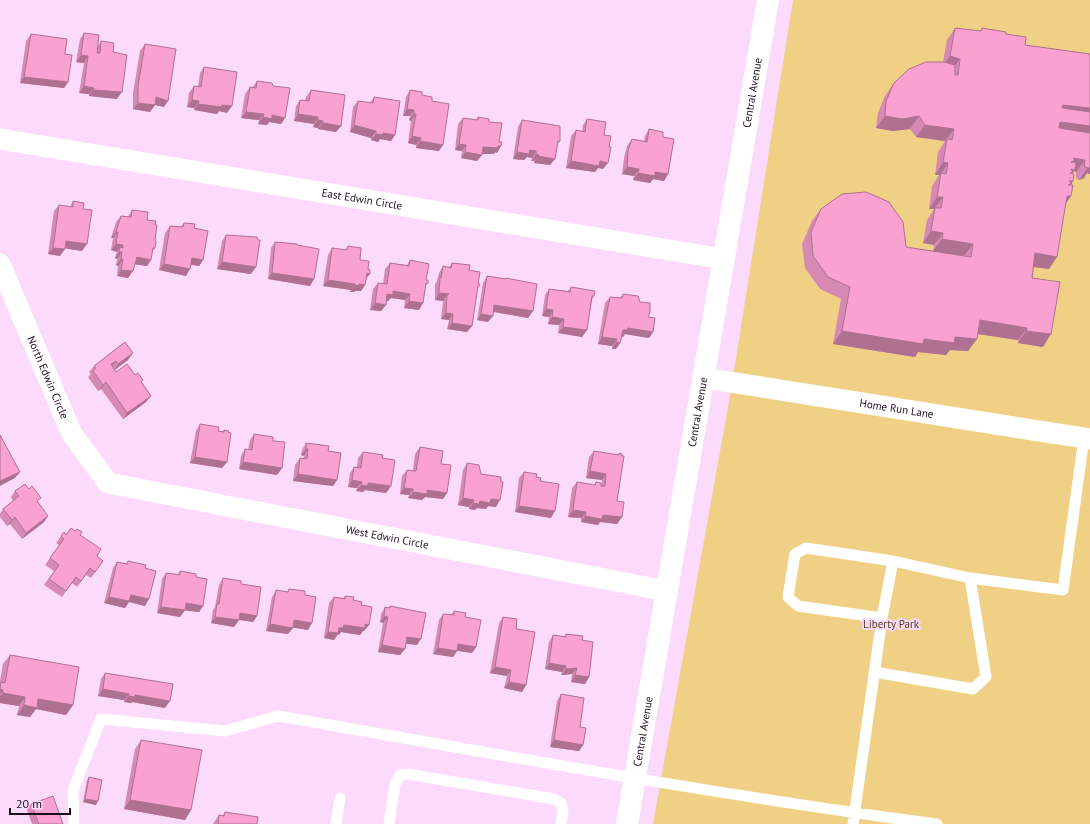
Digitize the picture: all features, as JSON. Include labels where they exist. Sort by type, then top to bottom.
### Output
[{"type":"main road","name":"Central Avenue","points":[[627,824],[768,0]]},
{"type":"street","name":"East Edwin Circle","points":[[0,139],[724,259]]},
{"type":"street","name":"North Edwin Circle","points":[[0,264],[72,434],[108,483]]},
{"type":"street","name":"Home Run Lane","points":[[704,378],[1087,438]]},
{"type":"street","name":"West Edwin Circle","points":[[108,483],[667,591]]},
{"type":"lane","points":[[882,618],[798,606],[788,597],[795,554],[806,548],[893,561],[970,578],[1063,590],[1087,438]]},
{"type":"lane","points":[[853,819],[882,618],[893,561]]},
{"type":"lane","points":[[874,672],[973,689],[986,677],[970,578]]},
{"type":"lane","points":[[74,824],[73,790],[101,719],[225,731],[278,716],[635,777],[853,819],[937,824]]},
{"type":"lane","points":[[389,824],[395,784],[400,775],[408,774],[554,799],[561,803],[563,811],[561,824]]},
{"type":"lane","points":[[336,824],[340,798]]},
{"type":"green space","name":"Liberty Park","points":[[793,0],[1090,0],[1090,824],[653,824],[730,396]]},
{"type":"building","points":[[955,28],[981,31],[982,28],[1006,32],[1006,34],[1026,37],[1025,45],[1090,54],[1090,108],[1063,105],[1062,108],[1090,112],[1090,126],[1060,122],[1059,128],[1090,133],[1090,167],[1088,168],[1084,166],[1085,160],[1073,158],[1075,160],[1071,162],[1076,163],[1075,170],[1071,169],[1073,172],[1070,173],[1074,174],[1073,181],[1069,181],[1072,183],[1068,185],[1073,185],[1071,196],[1067,196],[1057,257],[1035,253],[1032,278],[1060,282],[1051,334],[1026,331],[1027,328],[980,320],[977,339],[955,337],[954,343],[924,339],[923,344],[842,331],[850,287],[828,277],[813,256],[811,232],[821,209],[842,194],[866,192],[889,202],[903,222],[906,247],[971,257],[973,244],[942,239],[943,233],[931,231],[935,208],[941,208],[943,197],[937,197],[941,173],[946,174],[948,163],[943,162],[947,139],[952,140],[954,129],[925,125],[919,116],[902,119],[885,116],[886,101],[894,83],[909,69],[926,62],[944,62],[955,65],[955,75],[958,75],[960,59],[950,56]]},
{"type":"building","points":[[84,33],[99,35],[97,53],[100,53],[101,41],[114,43],[113,52],[127,55],[122,92],[93,90],[94,88],[84,86],[88,56],[81,55]]},
{"type":"building","points":[[31,34],[67,39],[65,54],[72,55],[68,82],[24,77]]},
{"type":"building","points":[[145,44],[176,49],[168,101],[156,97],[155,105],[138,103],[138,86]]},
{"type":"building","points":[[204,67],[237,72],[232,106],[222,105],[222,107],[198,104],[199,101],[192,100],[194,86],[201,87]]},
{"type":"building","points":[[257,81],[272,83],[273,86],[290,88],[285,118],[272,115],[272,119],[263,117],[264,114],[246,112],[250,87],[256,88]]},
{"type":"building","points":[[311,90],[345,95],[341,126],[323,123],[323,121],[318,120],[318,117],[298,114],[300,100],[309,101]]},
{"type":"building","points":[[410,90],[422,92],[422,95],[432,97],[432,101],[449,104],[443,145],[420,141],[421,138],[412,136],[416,114],[414,114],[414,110],[407,109]]},
{"type":"building","points":[[374,97],[400,101],[395,135],[383,133],[383,135],[376,134],[376,131],[354,125],[358,101],[373,103]]},
{"type":"building","points":[[478,117],[489,119],[489,122],[502,123],[499,142],[502,142],[501,146],[498,146],[498,148],[483,147],[482,155],[465,152],[466,145],[459,144],[463,118],[478,120]]},
{"type":"building","points":[[587,119],[606,122],[604,135],[611,136],[609,147],[611,147],[608,163],[600,161],[599,166],[571,161],[576,130],[585,132]]},
{"type":"building","points":[[522,120],[560,126],[560,141],[558,141],[555,159],[538,156],[539,155],[536,154],[536,151],[530,150],[529,154],[517,152]]},
{"type":"building","points":[[649,129],[663,132],[663,137],[674,139],[668,174],[655,172],[655,176],[638,173],[639,169],[627,167],[628,151],[632,139],[647,142]]},
{"type":"building","points":[[73,201],[84,203],[83,209],[92,210],[87,244],[66,241],[65,249],[53,248],[59,205],[73,207]]},
{"type":"building","points":[[132,210],[148,212],[147,220],[156,221],[155,225],[157,225],[155,248],[153,248],[151,260],[137,257],[133,271],[121,270],[123,259],[121,259],[122,252],[119,252],[120,247],[123,248],[123,245],[116,244],[118,232],[116,232],[121,216],[131,217]]},
{"type":"building","points":[[184,223],[195,224],[194,228],[208,231],[203,260],[192,258],[190,269],[164,264],[170,226],[183,227]]},
{"type":"building","points":[[226,235],[257,237],[258,240],[260,240],[256,267],[222,262]]},
{"type":"building","points":[[275,242],[297,244],[319,249],[314,279],[272,273]]},
{"type":"building","points":[[348,246],[361,248],[360,260],[369,261],[368,269],[370,270],[370,274],[367,273],[365,285],[359,284],[359,286],[355,284],[328,280],[332,248],[347,250]]},
{"type":"building","points":[[410,260],[429,264],[426,280],[428,280],[428,283],[426,283],[423,303],[409,301],[410,294],[393,291],[393,295],[387,294],[386,305],[375,303],[378,283],[387,284],[390,263],[409,266]]},
{"type":"building","points":[[452,263],[470,265],[469,270],[480,272],[478,284],[480,284],[478,286],[472,326],[452,323],[453,314],[446,313],[447,295],[449,294],[439,293],[440,277],[441,278],[443,266],[451,268]]},
{"type":"building","points":[[487,276],[537,284],[533,311],[494,305],[493,316],[481,314]]},
{"type":"building","points":[[571,287],[595,291],[594,296],[592,296],[587,330],[563,327],[564,319],[552,317],[553,310],[546,309],[549,289],[570,292]]},
{"type":"building","points":[[623,294],[638,296],[640,302],[650,303],[650,312],[648,317],[655,318],[653,332],[628,328],[627,330],[623,330],[620,343],[616,342],[617,339],[602,337],[610,297],[622,298]]},
{"type":"building","points":[[125,342],[133,353],[118,364],[116,361],[111,364],[116,372],[127,364],[135,375],[138,373],[143,380],[141,382],[151,396],[127,413],[106,382],[103,385],[93,371],[96,368],[94,366]]},
{"type":"building","points":[[200,424],[219,427],[218,431],[224,432],[224,430],[231,433],[227,462],[195,457]]},
{"type":"building","points":[[254,434],[273,437],[273,441],[285,442],[282,468],[243,462],[245,449],[252,450]]},
{"type":"building","points":[[0,435],[20,472],[0,481]]},
{"type":"building","points":[[306,443],[329,446],[328,451],[341,453],[337,480],[298,474],[300,458],[307,459],[308,449],[306,449]]},
{"type":"building","points":[[420,447],[443,451],[441,464],[451,465],[447,493],[427,490],[427,494],[413,492],[413,489],[404,488],[407,470],[416,471]]},
{"type":"building","points":[[594,451],[619,455],[619,453],[624,456],[617,501],[624,502],[622,517],[603,515],[602,519],[585,516],[586,512],[573,510],[577,482],[595,485],[596,482],[601,483],[601,486],[605,486],[606,474],[590,471]]},
{"type":"building","points":[[363,452],[383,455],[382,458],[395,460],[391,486],[368,483],[368,486],[361,485],[362,482],[352,480],[354,467],[361,468]]},
{"type":"building","points":[[467,463],[479,465],[481,474],[501,477],[501,482],[503,482],[500,500],[491,499],[490,503],[480,501],[479,504],[473,503],[474,500],[463,498]]},
{"type":"building","points":[[524,472],[537,474],[536,477],[541,478],[540,481],[559,484],[555,511],[519,506]]},
{"type":"building","points":[[25,484],[29,489],[32,486],[41,498],[37,501],[48,516],[26,533],[15,517],[12,520],[3,509],[19,496],[15,491]]},
{"type":"building","points":[[71,528],[75,531],[77,529],[82,532],[80,535],[101,549],[97,556],[103,561],[95,572],[90,568],[81,581],[76,577],[66,591],[49,579],[59,565],[50,558],[64,539],[61,536],[64,532],[66,535]]},
{"type":"building","points":[[128,561],[146,565],[145,568],[156,571],[149,599],[131,595],[129,601],[109,597],[117,562],[127,564]]},
{"type":"building","points":[[180,571],[196,574],[196,577],[207,579],[203,606],[186,603],[185,610],[161,607],[166,573],[180,575]]},
{"type":"building","points":[[223,578],[241,581],[241,584],[261,587],[257,616],[240,613],[239,620],[215,617],[217,604],[219,604]]},
{"type":"building","points":[[289,589],[305,591],[305,595],[316,597],[312,623],[294,620],[293,628],[270,624],[276,590],[288,592]]},
{"type":"building","points":[[345,596],[354,597],[353,600],[362,602],[361,605],[372,607],[369,625],[365,624],[365,628],[344,625],[343,628],[339,628],[338,633],[328,632],[334,597],[345,599]]},
{"type":"building","points":[[390,606],[426,613],[421,639],[407,637],[405,649],[382,645],[388,617],[384,616],[385,607],[390,608]]},
{"type":"building","points":[[454,611],[466,613],[465,617],[481,620],[476,647],[458,644],[457,651],[438,648],[443,614],[454,615]]},
{"type":"building","points":[[503,617],[517,619],[516,629],[535,632],[526,685],[509,682],[511,670],[495,667]]},
{"type":"building","points":[[566,634],[583,636],[582,640],[593,642],[589,677],[575,675],[577,668],[566,669],[566,666],[549,663],[553,635],[566,637]]},
{"type":"building","points":[[10,655],[79,667],[73,705],[38,699],[37,708],[24,705],[25,697],[3,693],[3,690],[0,689],[1,682],[5,683]]},
{"type":"building","points":[[105,673],[173,684],[170,701],[135,695],[135,697],[129,696],[129,694],[103,689]]},
{"type":"building","points":[[561,694],[584,698],[580,727],[586,728],[583,745],[554,740]]},
{"type":"building","points":[[141,740],[202,750],[191,810],[130,800]]},
{"type":"building","points":[[89,777],[102,780],[98,801],[85,799]]},
{"type":"building","points":[[53,796],[63,824],[39,824],[31,804]]},
{"type":"building","points":[[225,812],[258,817],[257,824],[218,824],[219,815],[224,816]]}]
